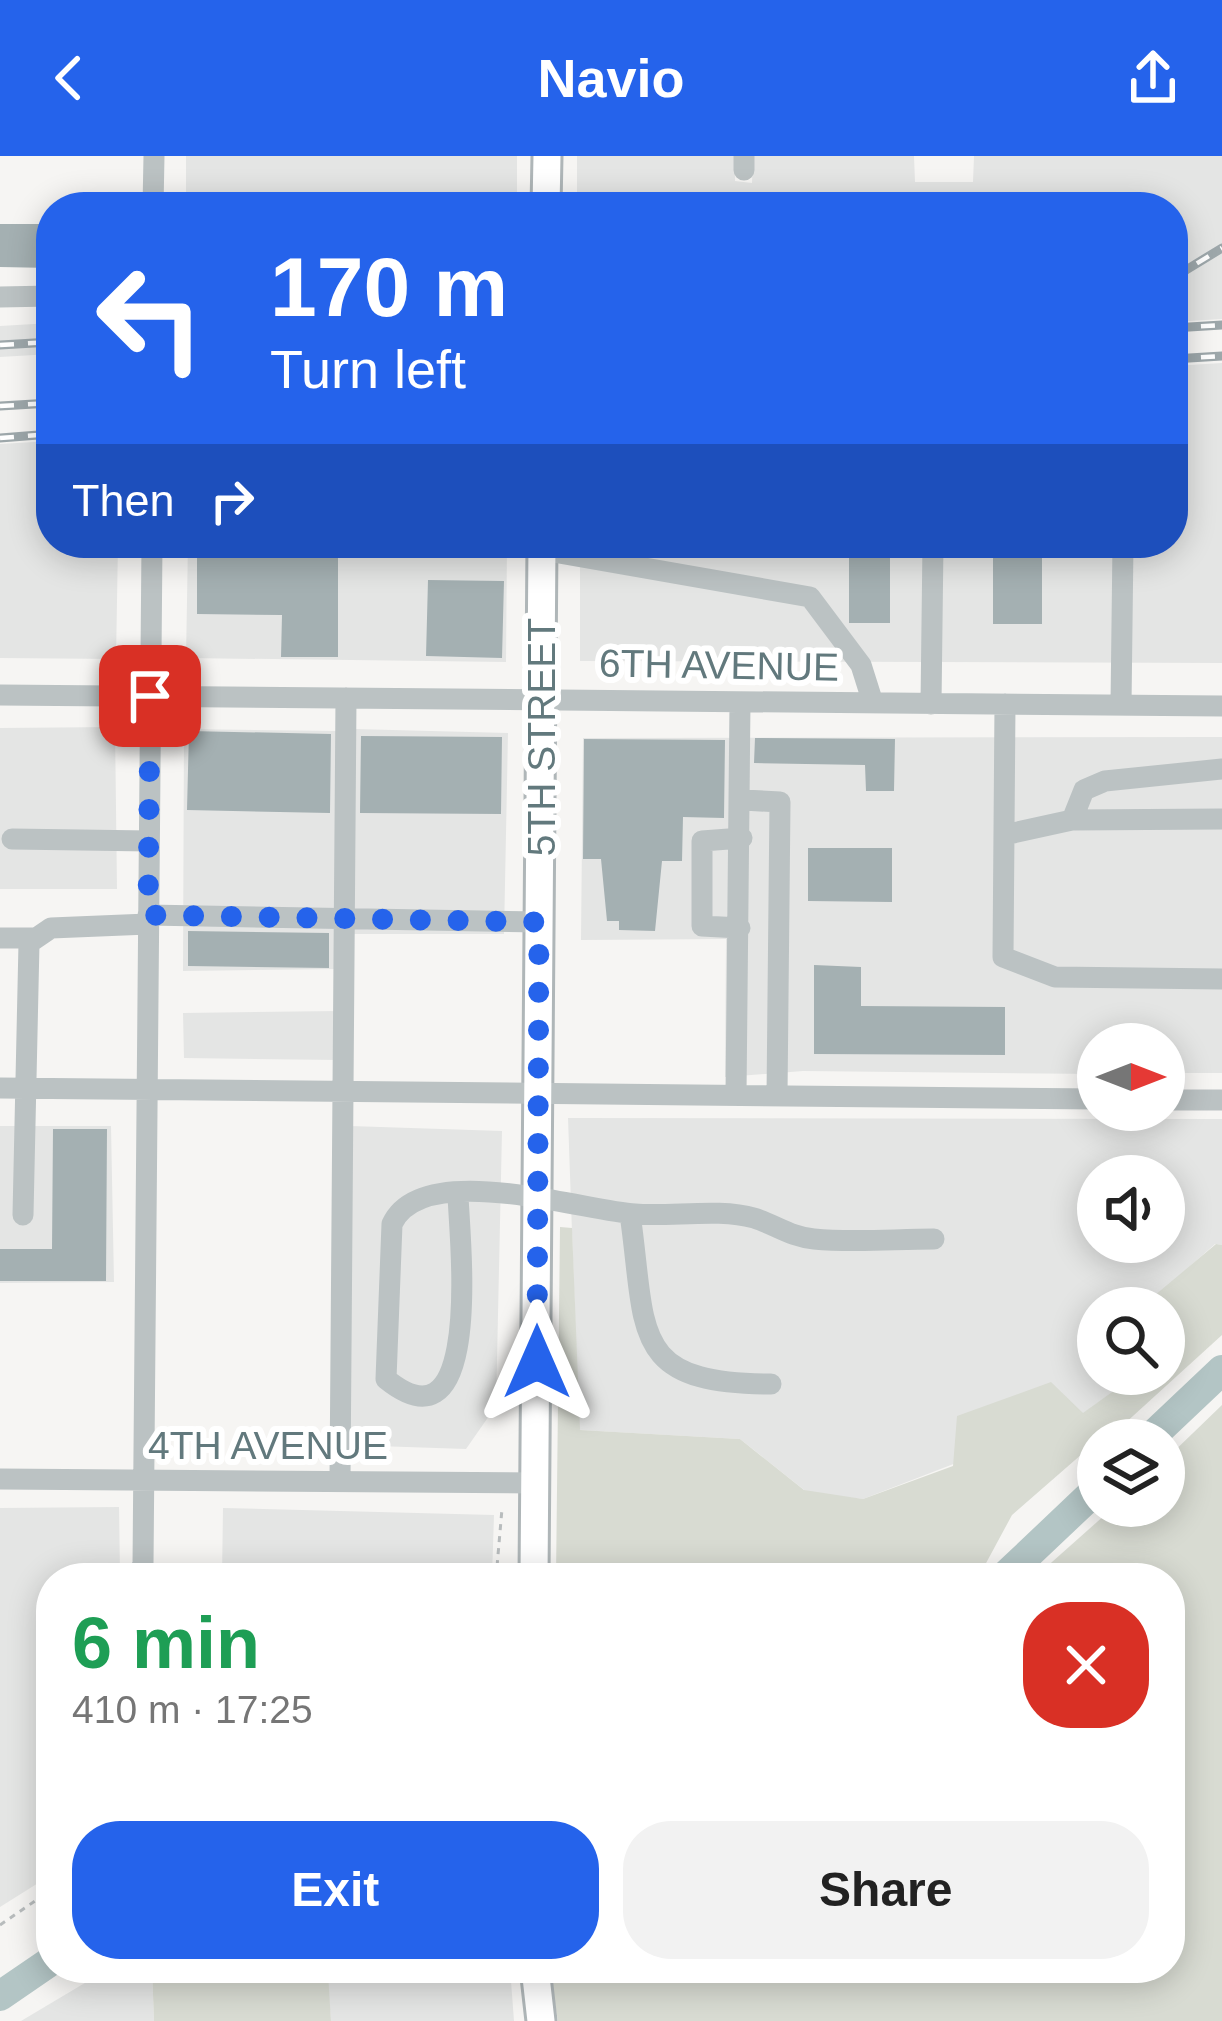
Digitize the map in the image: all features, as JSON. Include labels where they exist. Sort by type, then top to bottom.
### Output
[{"type":"main road","points":[[546,192],[547,156]]},
{"type":"main road","name":"5TH STREET","points":[[534,1563],[542,558]]},
{"type":"main road","points":[[537,1983],[541,2021]]},
{"type":"street","points":[[153,192],[154,156]]},
{"type":"street","points":[[0,297],[36,296]]},
{"type":"street","points":[[139,1563],[152,558]]},
{"type":"street","points":[[605,558],[810,597],[861,665],[872,703]]},
{"type":"street","points":[[931,704],[933,558]]},
{"type":"street","points":[[1121,705],[1123,558]]},
{"type":"street","name":"6TH AVENUE","points":[[0,694],[1222,706]]},
{"type":"street","points":[[340,1480],[346,698]]},
{"type":"street","points":[[736,1095],[743,800],[740,702]]},
{"type":"street","points":[[1005,704],[1003,957],[1055,977],[1222,979]]},
{"type":"street","points":[[1072,820],[1084,790],[1105,781],[1222,769]]},
{"type":"street","points":[[743,800],[780,802],[777,1096]]},
{"type":"street","points":[[1004,835],[1072,820],[1222,818]]},
{"type":"street","points":[[740,928],[702,926],[702,841],[742,838]]},
{"type":"street","points":[[12,839],[149,841]]},
{"type":"street","points":[[0,938],[33,938],[51,928],[148,920],[539,922]]},
{"type":"street","points":[[23,1215],[12,1130],[24,1088],[25,958],[33,938]]},
{"type":"street","points":[[0,1088],[1077,1099]]},
{"type":"street","points":[[1185,1100],[1222,1100]]},
{"type":"street","points":[[458,1195],[462,1334],[455,1367],[446,1383],[429,1392],[406,1391],[386,1379],[392,1224],[406,1202],[458,1195],[518,1192],[630,1214],[754,1218],[777,1232],[814,1239],[934,1239]]},
{"type":"street","points":[[630,1214],[648,1338],[660,1360],[677,1371],[730,1384],[771,1384]]},
{"type":"street","name":"4TH AVENUE","points":[[0,1478],[536,1483]]},
{"type":"path","points":[[497,1563],[502,1509]]},
{"type":"path","points":[[0,1925],[36,1900]]},
{"type":"shaded area","points":[[186,156],[517,156],[517,192],[186,192]]},
{"type":"shaded area","points":[[577,156],[736,156],[735,181],[752,183],[753,156],[914,156],[915,182],[973,182],[974,156],[1222,156],[1222,319],[1188,321],[1188,192],[577,192]]},
{"type":"shaded area","points":[[36,324],[36,355],[0,357],[0,326]]},
{"type":"shaded area","points":[[1222,363],[1222,663],[580,661],[580,558],[1188,558],[1188,365]]},
{"type":"shaded area","points":[[36,442],[36,558],[118,558],[116,659],[0,658],[0,444]]},
{"type":"shaded area","points":[[188,558],[507,558],[506,662],[186,658]]},
{"type":"shaded area","points":[[115,727],[117,889],[0,889],[0,728]]},
{"type":"shaded area","points":[[184,729],[340,731],[339,969],[183,971]]},
{"type":"shaded area","points":[[354,729],[508,733],[504,934],[352,934]]},
{"type":"shaded area","points":[[1222,737],[1222,1073],[1185,1073],[1185,1023],[1077,1023],[1077,1074],[803,1071],[725,1077],[726,939],[581,940],[583,738]]},
{"type":"shaded area","points":[[339,1011],[340,1060],[184,1058],[183,1013]]},
{"type":"shaded area","points":[[568,1118],[1077,1119],[1077,1131],[1185,1131],[1185,1119],[1222,1119],[1222,1245],[1215,1244],[1167,1287],[1077,1287],[1077,1395],[1109,1395],[1083,1414],[863,1499],[808,1493],[740,1439],[579,1430]]},
{"type":"shaded area","points":[[0,1126],[111,1126],[114,1282],[0,1283]]},
{"type":"shaded area","points":[[350,1126],[502,1131],[496,1406],[466,1449],[347,1445]]},
{"type":"shaded area","points":[[560,1227],[572,1228],[580,1430],[740,1439],[804,1490],[863,1499],[953,1466],[957,1416],[1051,1382],[1083,1413],[1108,1395],[1156,1395],[1130,1419],[1077,1419],[1077,1458],[1012,1515],[986,1563],[556,1563]]},
{"type":"shaded area","points":[[1216,1244],[1222,1245],[1222,1335],[1185,1369],[1185,1287],[1165,1287]]},
{"type":"shaded area","points":[[1222,1405],[1222,2021],[558,2021],[552,1983],[1185,1983],[1185,1563],[1051,1563],[1091,1527],[1185,1527],[1185,1441]]},
{"type":"shaded area","points":[[119,1507],[120,1563],[36,1563],[36,1884],[0,1907],[0,1508]]},
{"type":"shaded area","points":[[223,1508],[494,1515],[492,1563],[222,1563]]},
{"type":"shaded area","points":[[85,1983],[153,1983],[154,2021],[21,2021]]},
{"type":"shaded area","points":[[153,1983],[329,1983],[331,2021],[154,2021]]},
{"type":"shaded area","points":[[328,1983],[511,1983],[514,2021],[331,2021]]},
{"type":"building","points":[[0,224],[36,224],[36,268],[0,267]]},
{"type":"building","points":[[197,558],[338,558],[338,657],[281,657],[282,615],[197,614]]},
{"type":"building","points":[[849,558],[890,558],[890,623],[849,623]]},
{"type":"building","points":[[993,558],[1042,558],[1042,624],[993,624]]},
{"type":"building","points":[[428,580],[504,581],[502,658],[426,656]]},
{"type":"building","points":[[189,731],[331,734],[330,813],[187,810]]},
{"type":"building","points":[[361,736],[502,737],[501,814],[360,813]]},
{"type":"building","points":[[755,738],[895,739],[894,791],[866,791],[865,765],[754,763]]},
{"type":"building","points":[[584,739],[725,740],[724,818],[683,817],[682,861],[662,861],[655,931],[619,930],[619,921],[607,921],[601,859],[583,859]]},
{"type":"building","points":[[808,848],[892,848],[892,902],[808,901]]},
{"type":"building","points":[[188,931],[329,933],[329,968],[188,966]]},
{"type":"building","points":[[814,965],[861,967],[861,1006],[1005,1007],[1005,1055],[814,1054]]},
{"type":"building","points":[[53,1129],[107,1129],[106,1281],[0,1281],[0,1249],[52,1249]]},
{"type":"waterway","points":[[1170,1419],[1222,1370]]},
{"type":"waterway","points":[[1019,1563],[1077,1508]]},
{"type":"waterway","points":[[0,1996],[36,1971]]},
{"type":"railway","points":[[1188,269],[1222,248]]},
{"type":"railway","points":[[1188,327],[1222,325]]},
{"type":"railway","points":[[0,345],[36,343]]},
{"type":"railway","points":[[1188,358],[1222,356]]},
{"type":"railway","points":[[0,406],[36,404]]},
{"type":"railway","points":[[0,438],[36,435]]},
{"type":"route","points":[[150,696],[148,915],[539,922],[537,1362]]}]
